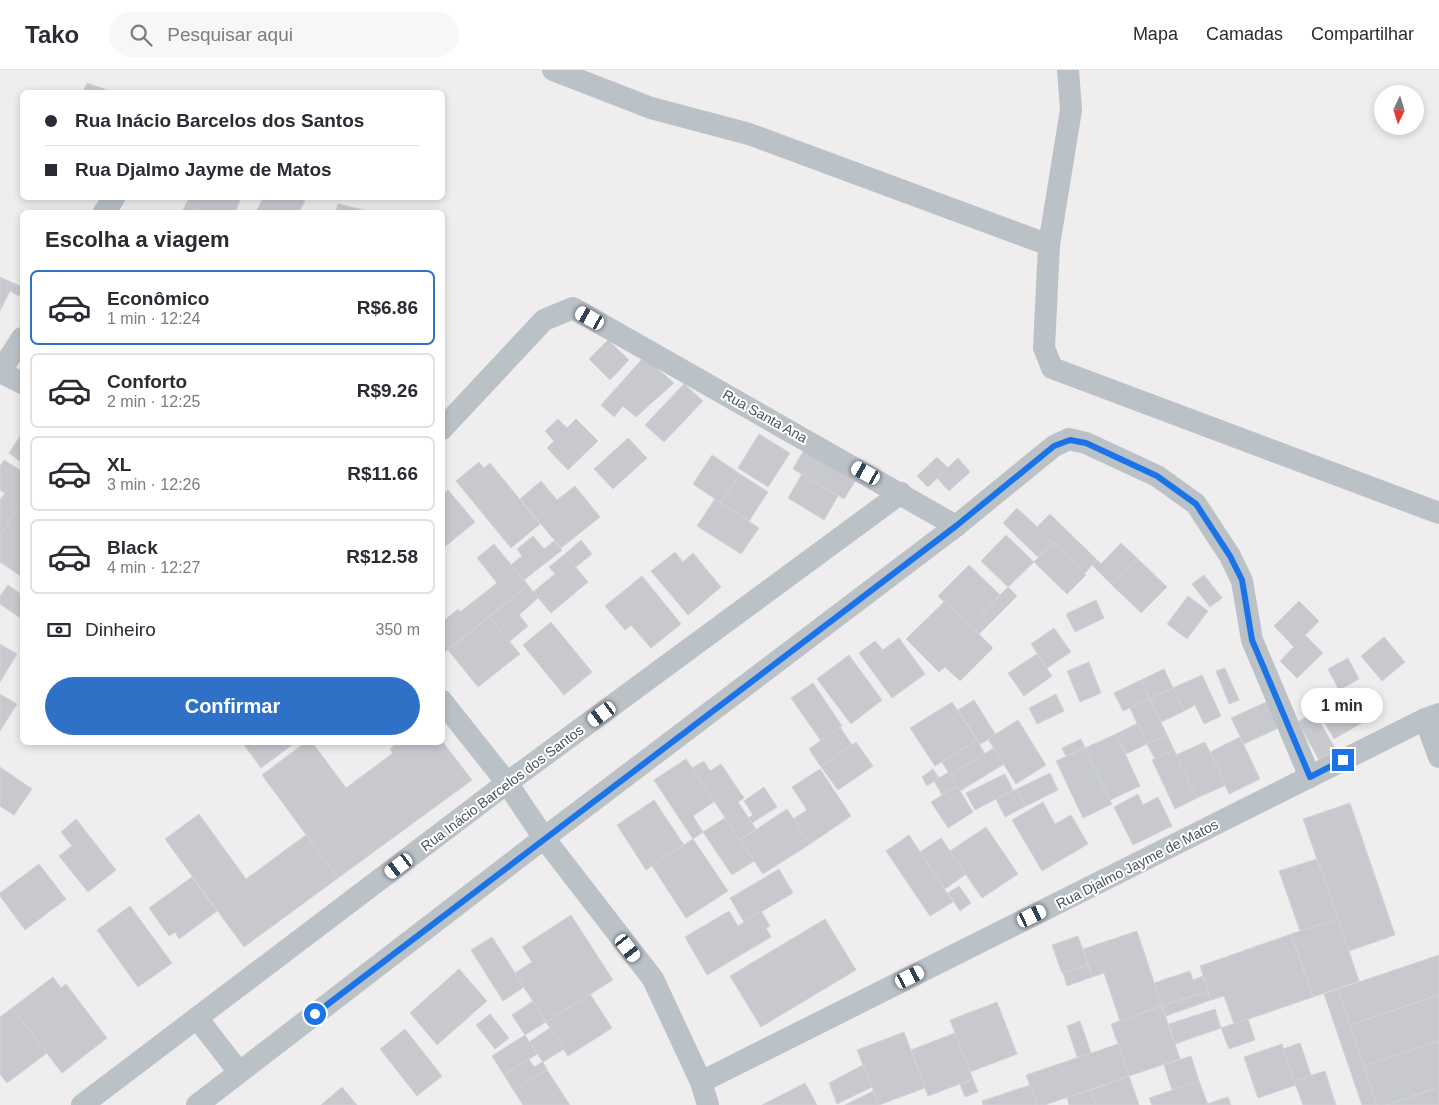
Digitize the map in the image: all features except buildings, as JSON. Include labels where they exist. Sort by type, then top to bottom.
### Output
[{"type":"street","points":[[553,70],[651,108],[749,134],[1049,245]]},
{"type":"street","points":[[1068,70],[1071,110],[1049,245],[1044,348],[1052,368],[1439,513]]},
{"type":"street","name":"Rua Santa Ana","points":[[445,426],[544,320],[573,308],[956,526]]},
{"type":"street","points":[[20,341],[0,372],[20,382]]},
{"type":"street","points":[[197,1105],[544,838],[956,526],[1054,446],[1070,440],[1086,443],[1157,476],[1196,504],[1230,556],[1242,580],[1252,640],[1310,777]]},
{"type":"street","name":"Rua Inácio Barcelos dos Santos","points":[[82,1105],[507,783],[901,493]]},
{"type":"street","points":[[445,705],[507,783],[544,838],[653,979],[700,1082],[708,1105]]},
{"type":"street","points":[[1432,716],[1439,757]]},
{"type":"street","name":"Rua Djalmo Jayme de Matos","points":[[700,1082],[1432,716]]},
{"type":"street","points":[[197,1018],[239,1072]]},
{"type":"route","points":[[315,1014],[956,526],[1054,446],[1070,440],[1086,443],[1157,476],[1196,504],[1230,556],[1242,580],[1252,640],[1310,777],[1343,760]]}]
